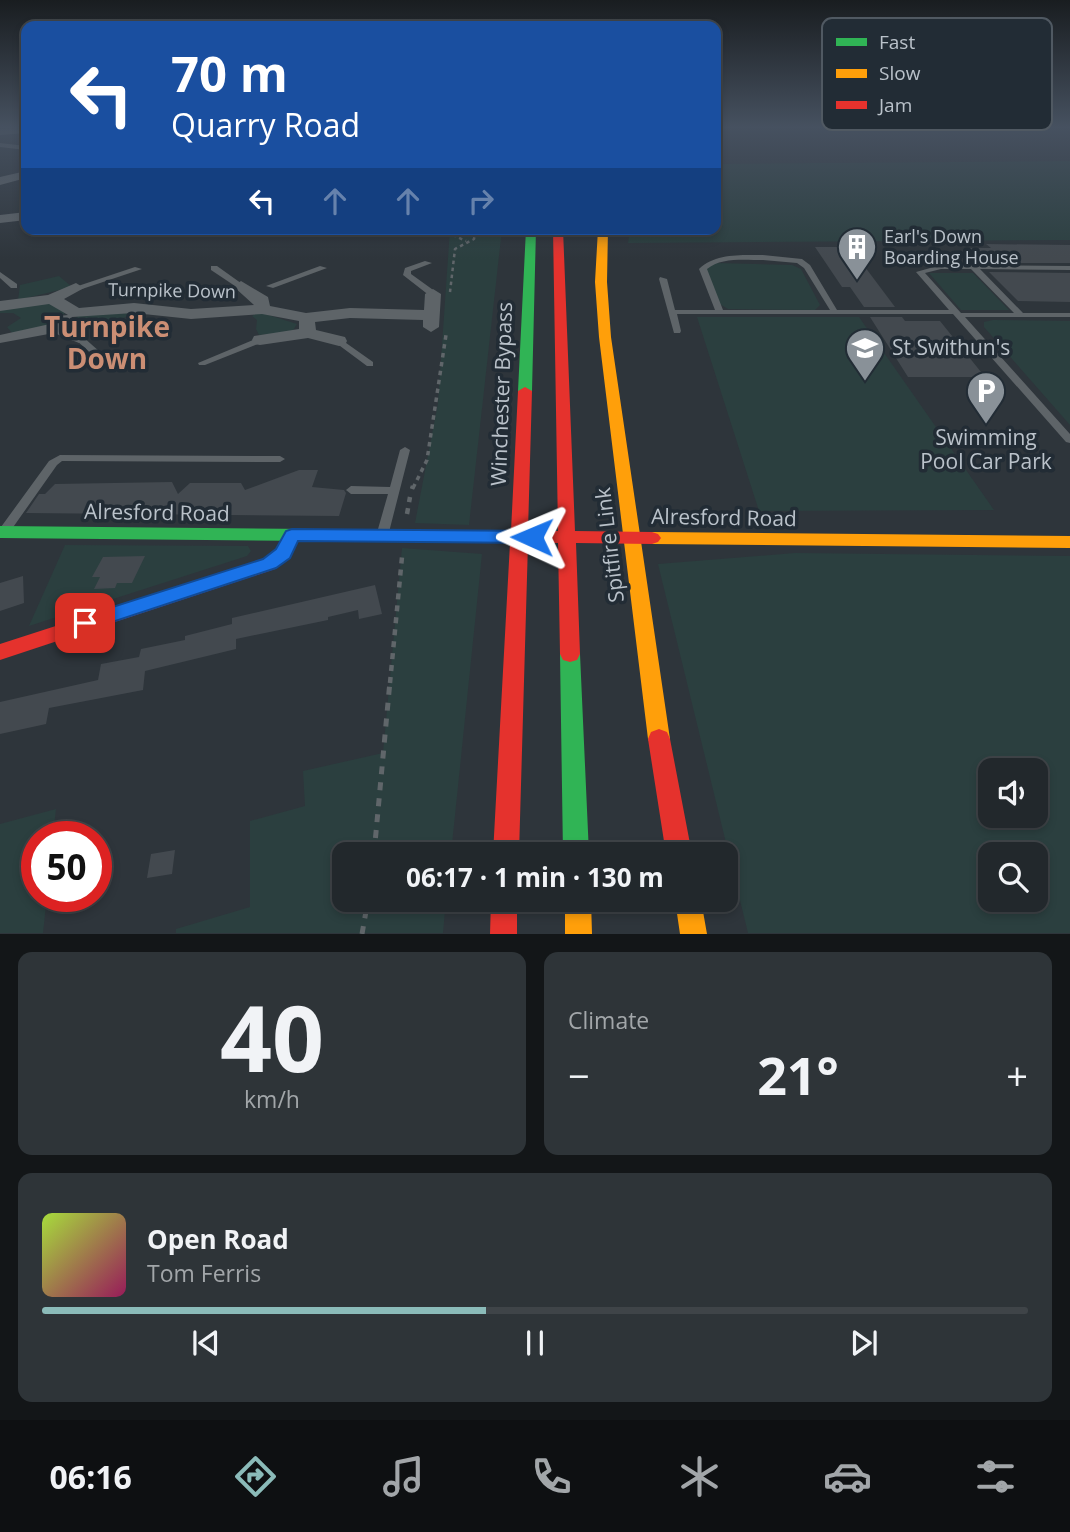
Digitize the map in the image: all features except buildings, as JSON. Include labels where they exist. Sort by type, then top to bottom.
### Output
[{"type":"main road","name":"Winchester Bypass","points":[[506,842],[531,235]]},
{"type":"main road","points":[[558,235],[576,842]]},
{"type":"main road","name":"Spitfire Link","points":[[603,235],[602,271],[608,343],[640,628],[678,842]]},
{"type":"main road","name":"Alresford Road","points":[[1,532],[292,535],[394,540],[691,538],[1070,542]]},
{"type":"main road","points":[[0,652],[269,564],[283,554],[292,535]]},
{"type":"main road","points":[[503,933],[504,912]]},
{"type":"main road","points":[[578,912],[579,933]]},
{"type":"main road","points":[[690,912],[694,933]]},
{"type":"street","points":[[0,181],[21,175]]},
{"type":"street","points":[[0,219],[21,217]]},
{"type":"street","points":[[6,305],[14,286]]},
{"type":"street","points":[[247,290],[270,286]]},
{"type":"street","points":[[6,305],[52,299],[76,288]]},
{"type":"street","points":[[247,290],[262,300],[262,309]]},
{"type":"street","name":"Turnpike Down","points":[[76,313],[134,308],[212,314],[262,309],[307,326],[349,313],[431,322],[433,294]]},
{"type":"street","points":[[1,339],[56,328],[76,313],[52,299]]},
{"type":"street","points":[[260,340],[307,326],[339,341]]},
{"type":"street","points":[[56,328],[79,338]]},
{"type":"lane","points":[[720,312],[703,268],[708,262],[724,258],[799,261],[807,267],[835,312]]},
{"type":"lane","points":[[428,262],[408,270],[407,275],[433,294]]},
{"type":"lane","points":[[1070,268],[941,267],[920,272],[1070,440]]},
{"type":"lane","points":[[973,267],[1021,315]]},
{"type":"lane","points":[[214,268],[247,290]]},
{"type":"lane","points":[[270,286],[323,268]]},
{"type":"lane","points":[[76,288],[138,269]]},
{"type":"lane","points":[[0,274],[14,286]]},
{"type":"lane","points":[[663,279],[677,331]]},
{"type":"lane","points":[[672,312],[1070,315]]},
{"type":"lane","points":[[79,338],[106,362]]},
{"type":"lane","points":[[202,363],[260,340]]},
{"type":"lane","points":[[339,341],[370,364]]},
{"type":"lane","points":[[394,540],[394,491],[405,450]]},
{"type":"lane","points":[[1,532],[53,463],[61,458],[280,459]]},
{"type":"lane","points":[[351,491],[394,491]]},
{"type":"path","points":[[452,235],[466,242],[474,239],[475,235]]},
{"type":"path","points":[[407,517],[412,488],[427,460],[438,403]]},
{"type":"path","points":[[375,842],[394,540]]},
{"type":"path","points":[[362,933],[366,912]]},
{"type":"green space","points":[[721,172],[1070,172],[1070,240],[628,243],[629,235],[721,235]]},
{"type":"green space","points":[[450,235],[501,235],[469,525],[415,523],[438,403]]},
{"type":"green space","points":[[715,263],[792,265],[801,269],[820,305],[815,310],[728,309],[718,303],[704,269]]},
{"type":"green space","points":[[929,273],[973,273],[1009,310],[961,310]]},
{"type":"green space","points":[[59,276],[72,287],[18,300],[20,285]]},
{"type":"green space","points":[[47,301],[65,313],[49,328],[12,333],[7,327],[21,318],[13,313],[0,313],[0,308]]},
{"type":"green space","points":[[259,312],[297,324],[292,332],[259,335],[256,329],[257,320],[252,316]]},
{"type":"green space","points":[[137,313],[92,329],[67,330],[70,321],[80,315]]},
{"type":"green space","points":[[697,317],[859,317],[994,510],[759,511]]},
{"type":"green space","points":[[1070,321],[1070,425],[984,327],[984,322]]},
{"type":"green space","points":[[65,545],[248,546],[251,551],[247,556],[29,626]]},
{"type":"green space","points":[[402,548],[482,554],[452,842],[332,842],[332,912],[445,912],[443,933],[176,933],[176,929],[250,907],[250,821],[305,806],[303,771],[383,753]]},
{"type":"green space","points":[[795,553],[1070,556],[1070,933],[748,933],[738,892],[738,842],[726,842],[658,564]]},
{"type":"green space","points":[[56,809],[55,821],[21,821],[21,912],[45,912],[43,933],[0,933],[0,824]]},
{"type":"traffic: fast","points":[[525,391],[531,235]]},
{"type":"traffic: fast","points":[[0,532],[425,536]]},
{"type":"traffic: fast","points":[[570,654],[576,842]]},
{"type":"traffic: slow","points":[[603,235],[601,282],[605,337],[659,739]]},
{"type":"traffic: slow","points":[[652,538],[1070,542]]},
{"type":"traffic: slow","points":[[578,912],[579,934]]},
{"type":"traffic: slow","points":[[690,912],[694,934]]},
{"type":"traffic: jam","points":[[558,235],[570,654]]},
{"type":"traffic: jam","points":[[506,842],[525,391]]},
{"type":"traffic: jam","points":[[0,652],[269,564],[283,554],[292,535]]},
{"type":"traffic: jam","points":[[425,536],[652,538]]},
{"type":"traffic: jam","points":[[659,739],[677,842]]},
{"type":"traffic: jam","points":[[503,934],[504,912]]},
{"type":"place","name":"Earl's Down Boarding House","points":[[857,281]]},
{"type":"place","name":"St Swithun's","points":[[865,382]]},
{"type":"place","name":"Swimming Pool Car Park","points":[[986,425]]},
{"type":"district","name":"Turnpike Down","points":[[107,343]]},
{"type":"route","points":[[85,623],[269,564],[283,554],[292,535],[532,537]]}]
